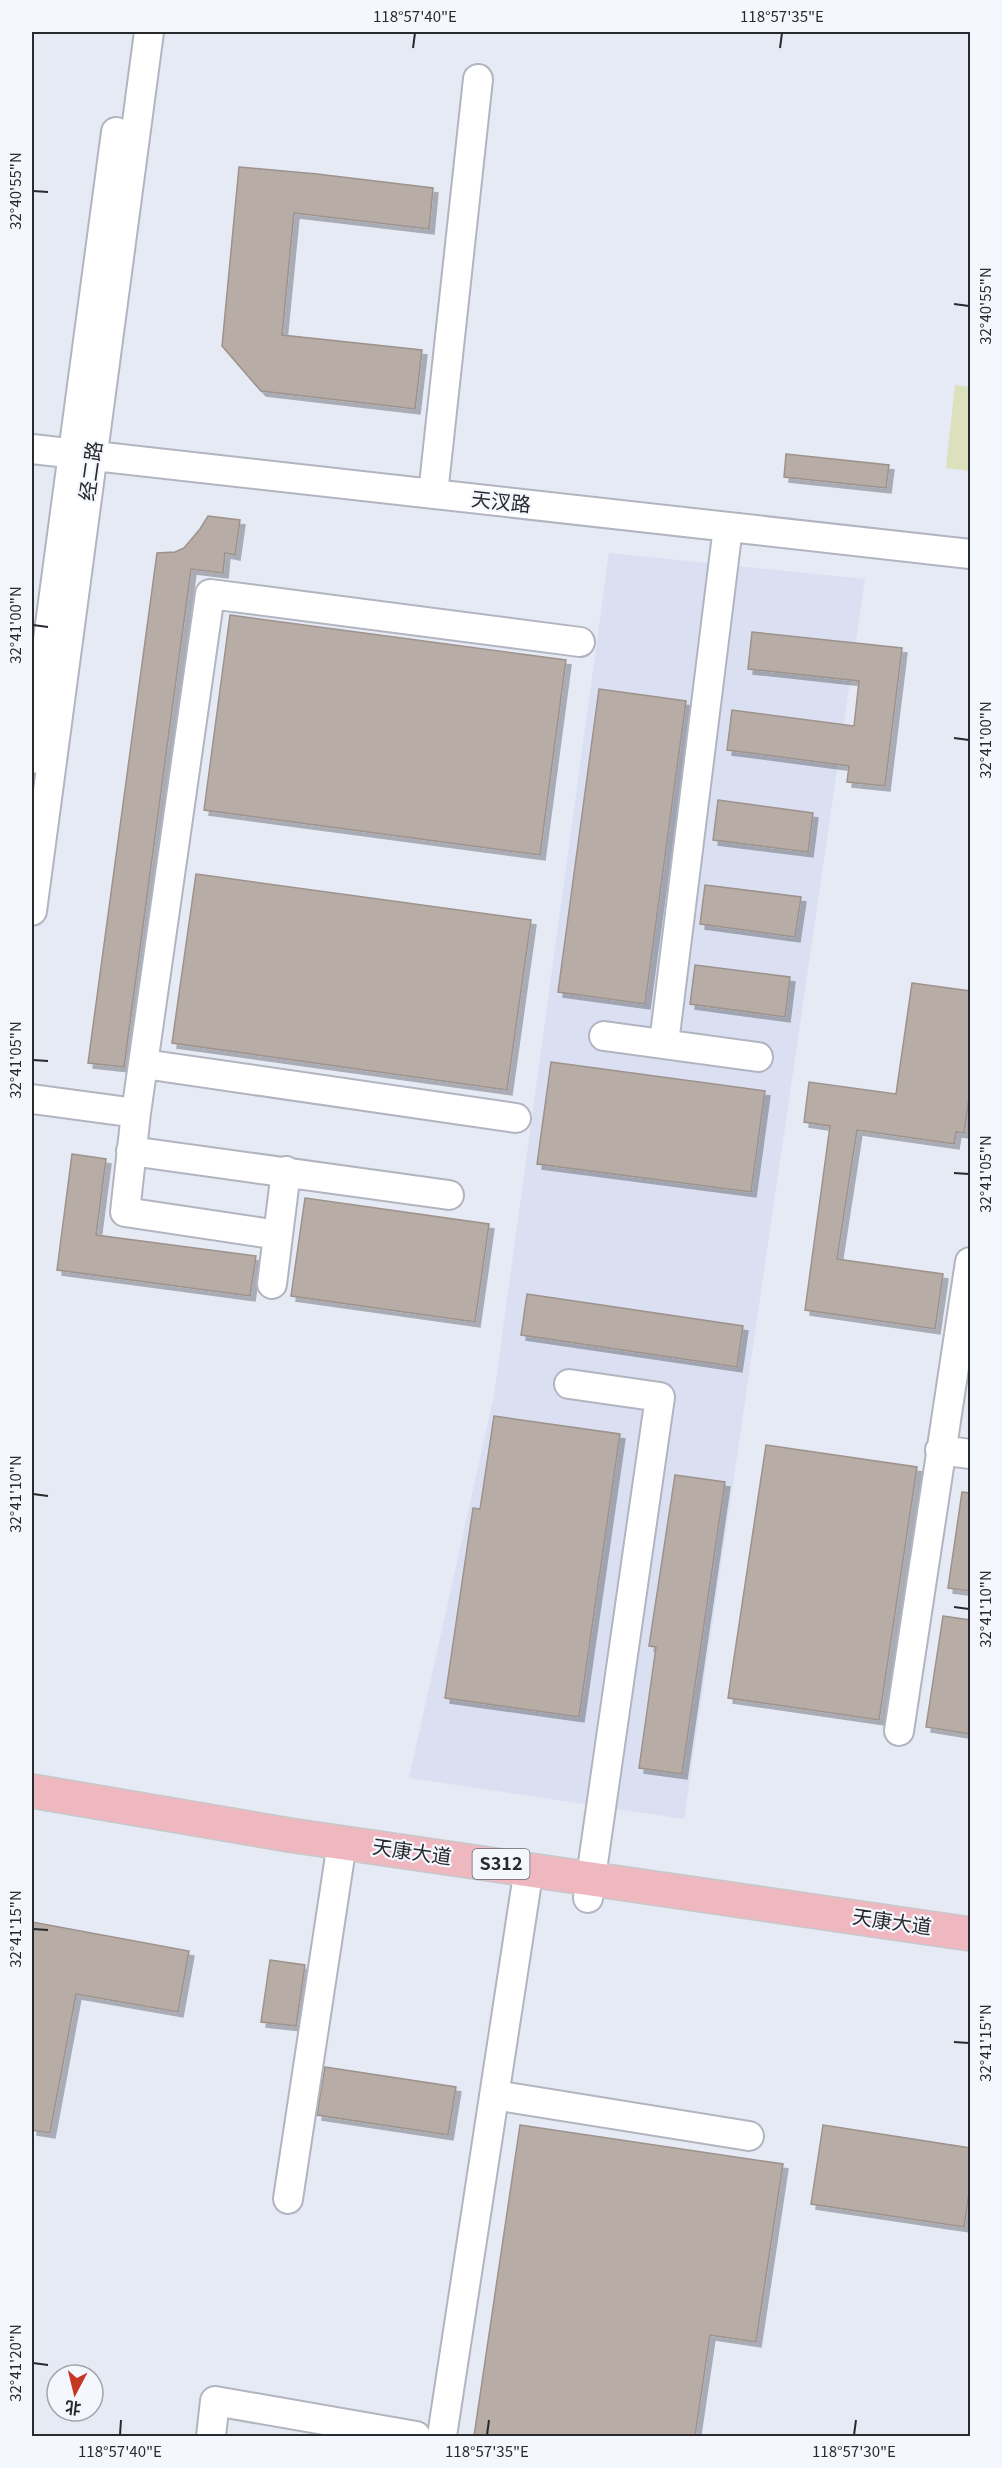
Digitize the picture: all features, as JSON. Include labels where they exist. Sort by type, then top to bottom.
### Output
[{"type":"main road","name":"天康大道","points":[[32,1791],[340,1852]]},
{"type":"main road","name":"天康大道","points":[[32,1812],[528,1878],[970,1954]]},
{"type":"main road","name":"天康大道","points":[[590,1888],[970,1934]]},
{"type":"street","name":"经二路","points":[[32,911],[130,32]]},
{"type":"street","name":"经二路","points":[[32,759],[83,455],[149,32]]},
{"type":"street","points":[[433,494],[478,79]]},
{"type":"street","name":"天汊路","points":[[32,449],[970,554]]},
{"type":"street","points":[[663,1043],[728,527]]},
{"type":"street","points":[[278,1235],[124,1212],[210,594],[580,642]]},
{"type":"street","points":[[604,1036],[758,1057]]},
{"type":"street","points":[[144,1064],[516,1118]]},
{"type":"street","points":[[32,1100],[136,1113]]},
{"type":"street","points":[[131,1151],[449,1195]]},
{"type":"street","points":[[272,1284],[286,1171]]},
{"type":"street","points":[[899,1731],[970,1262]]},
{"type":"street","points":[[569,1384],[660,1397],[590,1888]]},
{"type":"street","points":[[940,1450],[970,1454]]},
{"type":"street","points":[[288,2199],[340,1852]]},
{"type":"street","points":[[442,2436],[528,1878]]},
{"type":"street","points":[[494,2095],[749,2136]]},
{"type":"street","points":[[211,2436],[215,2401],[416,2436]]},
{"type":"shaded area","points":[[609,553],[865,579],[684,1819],[409,1778],[494,1395]]},
{"type":"green space","points":[[955,385],[970,387],[970,471],[946,468]]},
{"type":"building","points":[[239,167],[433,188],[429,229],[294,213],[282,335],[422,350],[415,409],[261,391],[222,346]]},
{"type":"building","points":[[786,454],[889,465],[886,488],[784,477]]},
{"type":"building","points":[[208,516],[240,520],[235,555],[225,553],[223,573],[191,569],[124,1067],[88,1063],[157,553],[175,552],[184,548]]},
{"type":"building","points":[[230,615],[566,660],[540,855],[204,810]]},
{"type":"building","points":[[752,632],[902,648],[885,786],[847,782],[849,766],[727,750],[732,710],[854,726],[859,681],[748,669]]},
{"type":"building","points":[[599,689],[686,701],[645,1004],[558,992]]},
{"type":"building","points":[[718,800],[813,813],[808,852],[713,840]]},
{"type":"building","points":[[196,874],[531,920],[507,1090],[172,1043]]},
{"type":"building","points":[[705,885],[801,897],[795,937],[700,924]]},
{"type":"building","points":[[695,965],[790,977],[785,1017],[690,1004]]},
{"type":"building","points":[[912,983],[970,991],[970,1091],[964,1133],[956,1132],[954,1144],[857,1130],[837,1259],[943,1274],[935,1329],[805,1310],[830,1126],[804,1122],[809,1082],[896,1094]]},
{"type":"building","points":[[551,1062],[765,1091],[751,1192],[537,1164]]},
{"type":"building","points":[[72,1154],[106,1159],[96,1235],[256,1256],[250,1296],[57,1270]]},
{"type":"building","points":[[305,1198],[489,1224],[475,1322],[291,1296]]},
{"type":"building","points":[[527,1294],[743,1326],[737,1367],[521,1335]]},
{"type":"building","points":[[494,1416],[620,1434],[579,1717],[445,1698],[473,1508],[480,1509]]},
{"type":"building","points":[[766,1445],[917,1467],[879,1720],[728,1698]]},
{"type":"building","points":[[675,1475],[725,1482],[682,1774],[639,1768],[656,1647],[649,1646]]},
{"type":"building","points":[[962,1492],[970,1493],[970,1591],[948,1588]]},
{"type":"building","points":[[943,1616],[970,1620],[970,1734],[926,1727]]},
{"type":"building","points":[[32,1922],[189,1951],[178,2012],[76,1994],[50,2133],[32,2130]]},
{"type":"building","points":[[270,1960],[305,1965],[296,2026],[261,2022]]},
{"type":"building","points":[[325,2067],[456,2087],[448,2135],[317,2115]]},
{"type":"building","points":[[520,2125],[783,2164],[756,2342],[710,2335],[695,2436],[474,2436]]},
{"type":"building","points":[[823,2125],[970,2148],[970,2186],[964,2227],[811,2204]]}]
